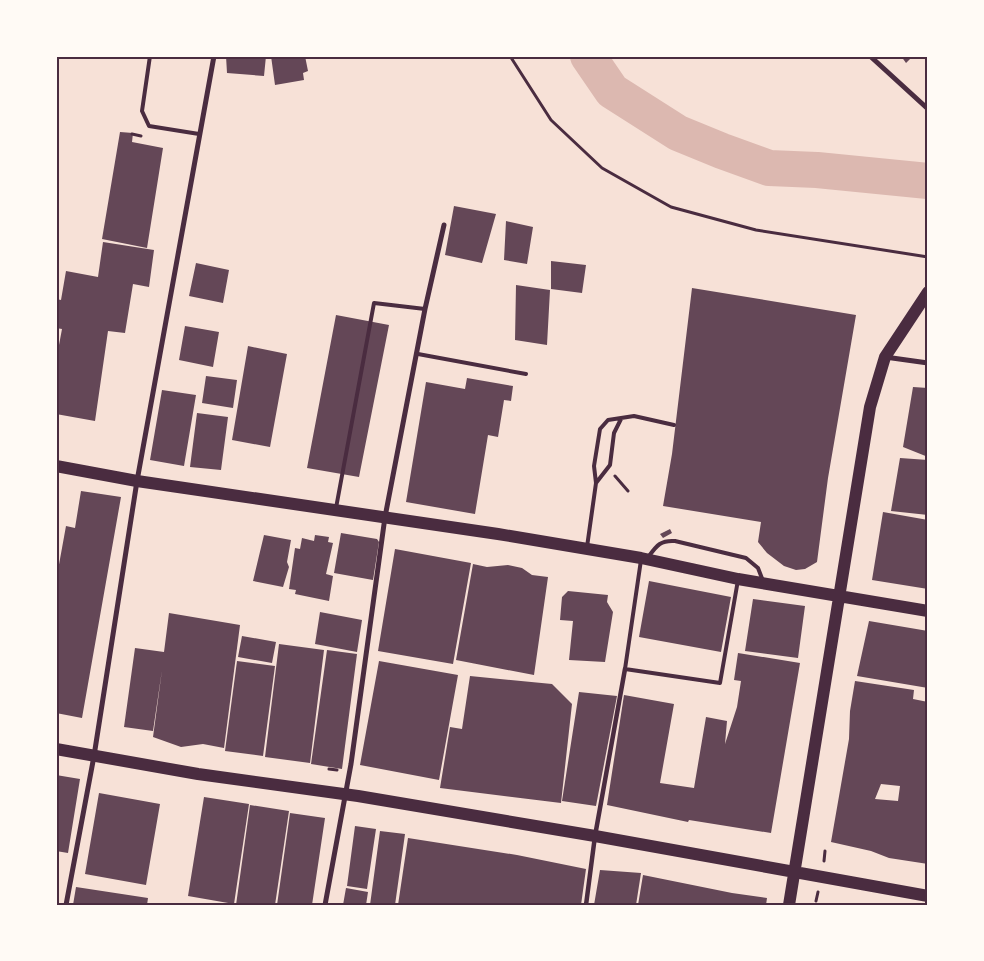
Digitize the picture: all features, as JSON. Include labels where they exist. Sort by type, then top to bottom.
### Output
[{"type":"main road","points":[[789,905],[870,407],[885,357],[928,292]]},
{"type":"main road","points":[[56,466],[137,481],[385,516],[587,549],[738,579],[928,611]]},
{"type":"main road","points":[[56,749],[198,774],[346,794],[595,836],[928,896]]},
{"type":"street","points":[[66,905],[94,756],[137,481],[214,56]]},
{"type":"street","points":[[870,56],[928,109]]},
{"type":"street","points":[[325,905],[346,794],[385,516],[418,354],[425,309],[444,226]]},
{"type":"street","points":[[885,357],[928,363]]},
{"type":"street","points":[[586,905],[595,836],[625,669]]},
{"type":"lane","points":[[150,56],[142,112],[149,126],[199,134]]},
{"type":"lane","points":[[336,510],[374,303],[425,309]]},
{"type":"lane","points":[[418,354],[526,374]]},
{"type":"lane","points":[[587,549],[596,483],[594,466],[600,429],[608,420],[634,416],[674,425]]},
{"type":"lane","points":[[596,483],[610,465],[614,433],[621,419]]},
{"type":"lane","points":[[738,579],[720,683],[625,669],[644,559],[658,543],[666,540],[675,541],[746,558],[758,568],[764,583]]},
{"type":"path","points":[[510,56],[551,120],[602,168],[671,207],[756,230],[928,257]]},
{"type":"path","points":[[613,474],[628,491]]},
{"type":"building","points":[[226,56],[266,56],[264,76],[227,73]]},
{"type":"building","points":[[271,56],[305,56],[308,71],[303,73],[304,80],[275,85]]},
{"type":"building","points":[[901,56],[913,56],[906,63]]},
{"type":"building","points":[[120,132],[133,133],[132,142],[163,148],[147,248],[102,239]]},
{"type":"building","points":[[454,206],[496,214],[482,263],[445,255]]},
{"type":"building","points":[[506,221],[533,227],[527,264],[504,260]]},
{"type":"building","points":[[103,242],[154,250],[149,287],[133,284],[125,333],[108,331],[95,421],[56,414],[56,361],[62,329],[56,328],[56,299],[61,300],[66,271],[98,277]]},
{"type":"building","points":[[551,261],[586,265],[582,293],[551,289]]},
{"type":"building","points":[[196,263],[229,270],[223,303],[189,296]]},
{"type":"building","points":[[516,285],[550,290],[547,345],[515,340]]},
{"type":"building","points":[[692,288],[856,315],[828,478],[817,562],[805,569],[796,570],[784,566],[767,553],[758,542],[761,522],[663,506],[672,454]]},
{"type":"building","points":[[336,315],[389,325],[359,477],[307,468]]},
{"type":"building","points":[[185,326],[219,332],[213,367],[179,360]]},
{"type":"building","points":[[248,346],[287,354],[270,447],[232,440]]},
{"type":"building","points":[[206,376],[237,380],[233,408],[202,403]]},
{"type":"building","points":[[467,378],[513,386],[511,401],[504,400],[498,437],[488,435],[475,514],[406,502],[426,382],[465,389]]},
{"type":"building","points":[[913,387],[928,388],[928,457],[903,447]]},
{"type":"building","points":[[162,390],[196,395],[184,466],[150,460]]},
{"type":"building","points":[[197,413],[228,417],[221,470],[190,467]]},
{"type":"building","points":[[900,458],[928,460],[928,515],[891,511]]},
{"type":"building","points":[[81,491],[121,497],[82,718],[56,713],[56,581],[66,526],[75,528]]},
{"type":"building","points":[[883,512],[928,520],[928,589],[872,580]]},
{"type":"building","points":[[670,529],[672,533],[663,538],[660,534]]},
{"type":"building","points":[[341,533],[377,539],[379,542],[373,580],[334,573]]},
{"type":"building","points":[[264,535],[291,540],[287,562],[289,567],[283,587],[253,581]]},
{"type":"building","points":[[315,535],[329,537],[328,542],[333,543],[326,574],[333,576],[329,601],[295,594],[296,590],[289,589],[295,548],[300,549],[302,538],[314,541]]},
{"type":"building","points":[[395,549],[471,563],[453,664],[378,651]]},
{"type":"building","points":[[473,564],[487,567],[508,565],[522,568],[532,575],[548,577],[534,675],[456,660]]},
{"type":"building","points":[[649,581],[731,597],[721,652],[639,637]]},
{"type":"building","points":[[568,591],[608,595],[607,602],[613,612],[605,662],[569,660],[573,621],[560,620],[562,597]]},
{"type":"building","points":[[753,599],[805,606],[798,658],[745,651]]},
{"type":"building","points":[[320,612],[362,620],[357,652],[315,644]]},
{"type":"building","points":[[169,613],[240,625],[224,748],[203,744],[181,747],[153,737],[162,670],[153,731],[124,727],[135,648],[164,652]]},
{"type":"building","points":[[869,621],[928,631],[928,688],[857,676]]},
{"type":"building","points":[[242,636],[276,642],[272,663],[238,657]]},
{"type":"building","points":[[279,644],[324,650],[310,763],[265,757]]},
{"type":"building","points":[[327,650],[357,654],[342,769],[311,764]]},
{"type":"building","points":[[738,653],[800,663],[771,833],[689,820],[688,822],[607,805],[624,695],[674,704],[660,783],[694,788],[706,717],[727,721],[725,744],[737,707],[741,681],[734,680]]},
{"type":"building","points":[[237,661],[275,666],[263,756],[225,751]]},
{"type":"building","points":[[379,661],[458,675],[439,780],[360,765]]},
{"type":"building","points":[[470,676],[552,684],[572,704],[561,803],[440,788],[450,727],[462,729]]},
{"type":"building","points":[[855,681],[914,690],[913,699],[928,702],[928,864],[889,858],[871,851],[831,842],[849,739],[850,711]],"holes":[[[881,784],[900,786],[898,801],[875,799]]]},
{"type":"building","points":[[579,692],[617,696],[596,806],[562,801]]},
{"type":"building","points":[[56,775],[80,779],[68,853],[56,851]]},
{"type":"building","points":[[99,793],[160,804],[146,885],[85,874]]},
{"type":"building","points":[[204,797],[249,804],[234,904],[188,896]]},
{"type":"building","points":[[250,805],[289,811],[275,905],[236,905]]},
{"type":"building","points":[[290,813],[325,818],[312,905],[277,905]]},
{"type":"building","points":[[355,826],[376,829],[367,889],[347,886]]},
{"type":"building","points":[[380,831],[405,834],[395,905],[370,905]]},
{"type":"building","points":[[408,838],[517,855],[586,869],[581,905],[398,905]]},
{"type":"building","points":[[600,870],[641,873],[636,905],[594,905]]},
{"type":"building","points":[[643,875],[767,898],[766,905],[638,905]]},
{"type":"building","points":[[76,887],[148,898],[147,905],[73,905]]},
{"type":"building","points":[[346,888],[368,892],[366,905],[343,905]]},
{"type":"waterway","points":[[588,56],[612,91],[678,133],[722,151],[769,168],[817,170],[928,181]]}]
